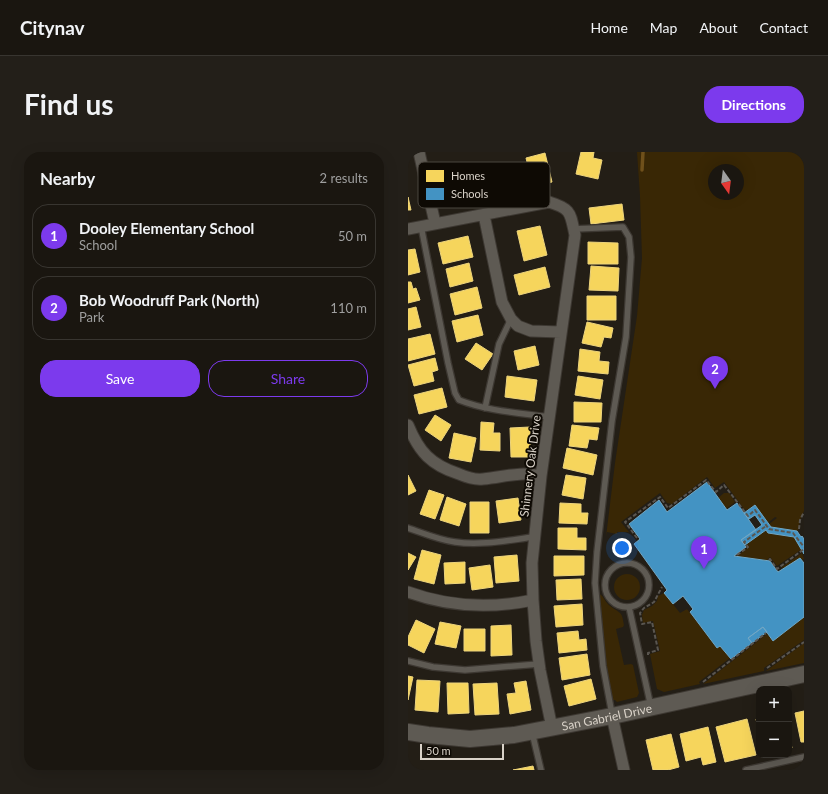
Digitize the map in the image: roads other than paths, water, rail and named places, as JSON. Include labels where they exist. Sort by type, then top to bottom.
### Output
[{"type":"street","points":[[419,152],[421,162]]},
{"type":"street","name":"Shinnery Oak Drive","points":[[550,202],[563,206],[567,210],[571,216],[575,235],[540,476],[532,563],[533,600],[539,664],[552,728]]},
{"type":"street","points":[[432,208],[435,223]]},
{"type":"street","name":"Shinnery Oak Drive","points":[[484,214],[516,208]]},
{"type":"street","points":[[408,229],[484,214],[502,302],[511,319],[518,326],[531,331],[561,332]]},
{"type":"street","points":[[408,425],[418,446],[429,460],[446,470],[481,480],[527,473],[540,476]]},
{"type":"street","points":[[408,592],[426,599],[457,604],[498,605],[533,600]]},
{"type":"street","name":"San Gabriel Drive","points":[[408,732],[470,739],[514,735],[612,716],[804,674]]},
{"type":"street","points":[[612,716],[624,770]]},
{"type":"lane","points":[[421,226],[455,393],[458,400],[485,408],[549,417]]},
{"type":"lane","points":[[574,230],[623,228],[629,237],[631,257],[626,337],[612,421],[597,552],[595,583],[603,666],[612,716]]},
{"type":"lane","points":[[485,408],[499,344],[511,319]]},
{"type":"lane","points":[[408,528],[436,538],[456,542],[477,543],[534,537]]},
{"type":"lane","points":[[632,563],[645,572],[648,576],[650,586],[647,597],[639,604],[629,607],[618,606],[610,599],[605,589],[606,578],[612,570],[621,564],[632,563]]},
{"type":"lane","points":[[629,607],[651,707]]},
{"type":"lane","points":[[408,661],[433,667],[465,670],[539,664]]},
{"type":"lane","points":[[532,732],[541,770]]},
{"type":"lane","points":[[746,770],[804,758]]},
{"type":"waterway","points":[[642,170],[643,152]]},
{"type":"place","name":"Bob Woodruff Park (North)","points":[[715,389]]},
{"type":"place","name":"Dooley Elementary School","points":[[704,569]]}]
